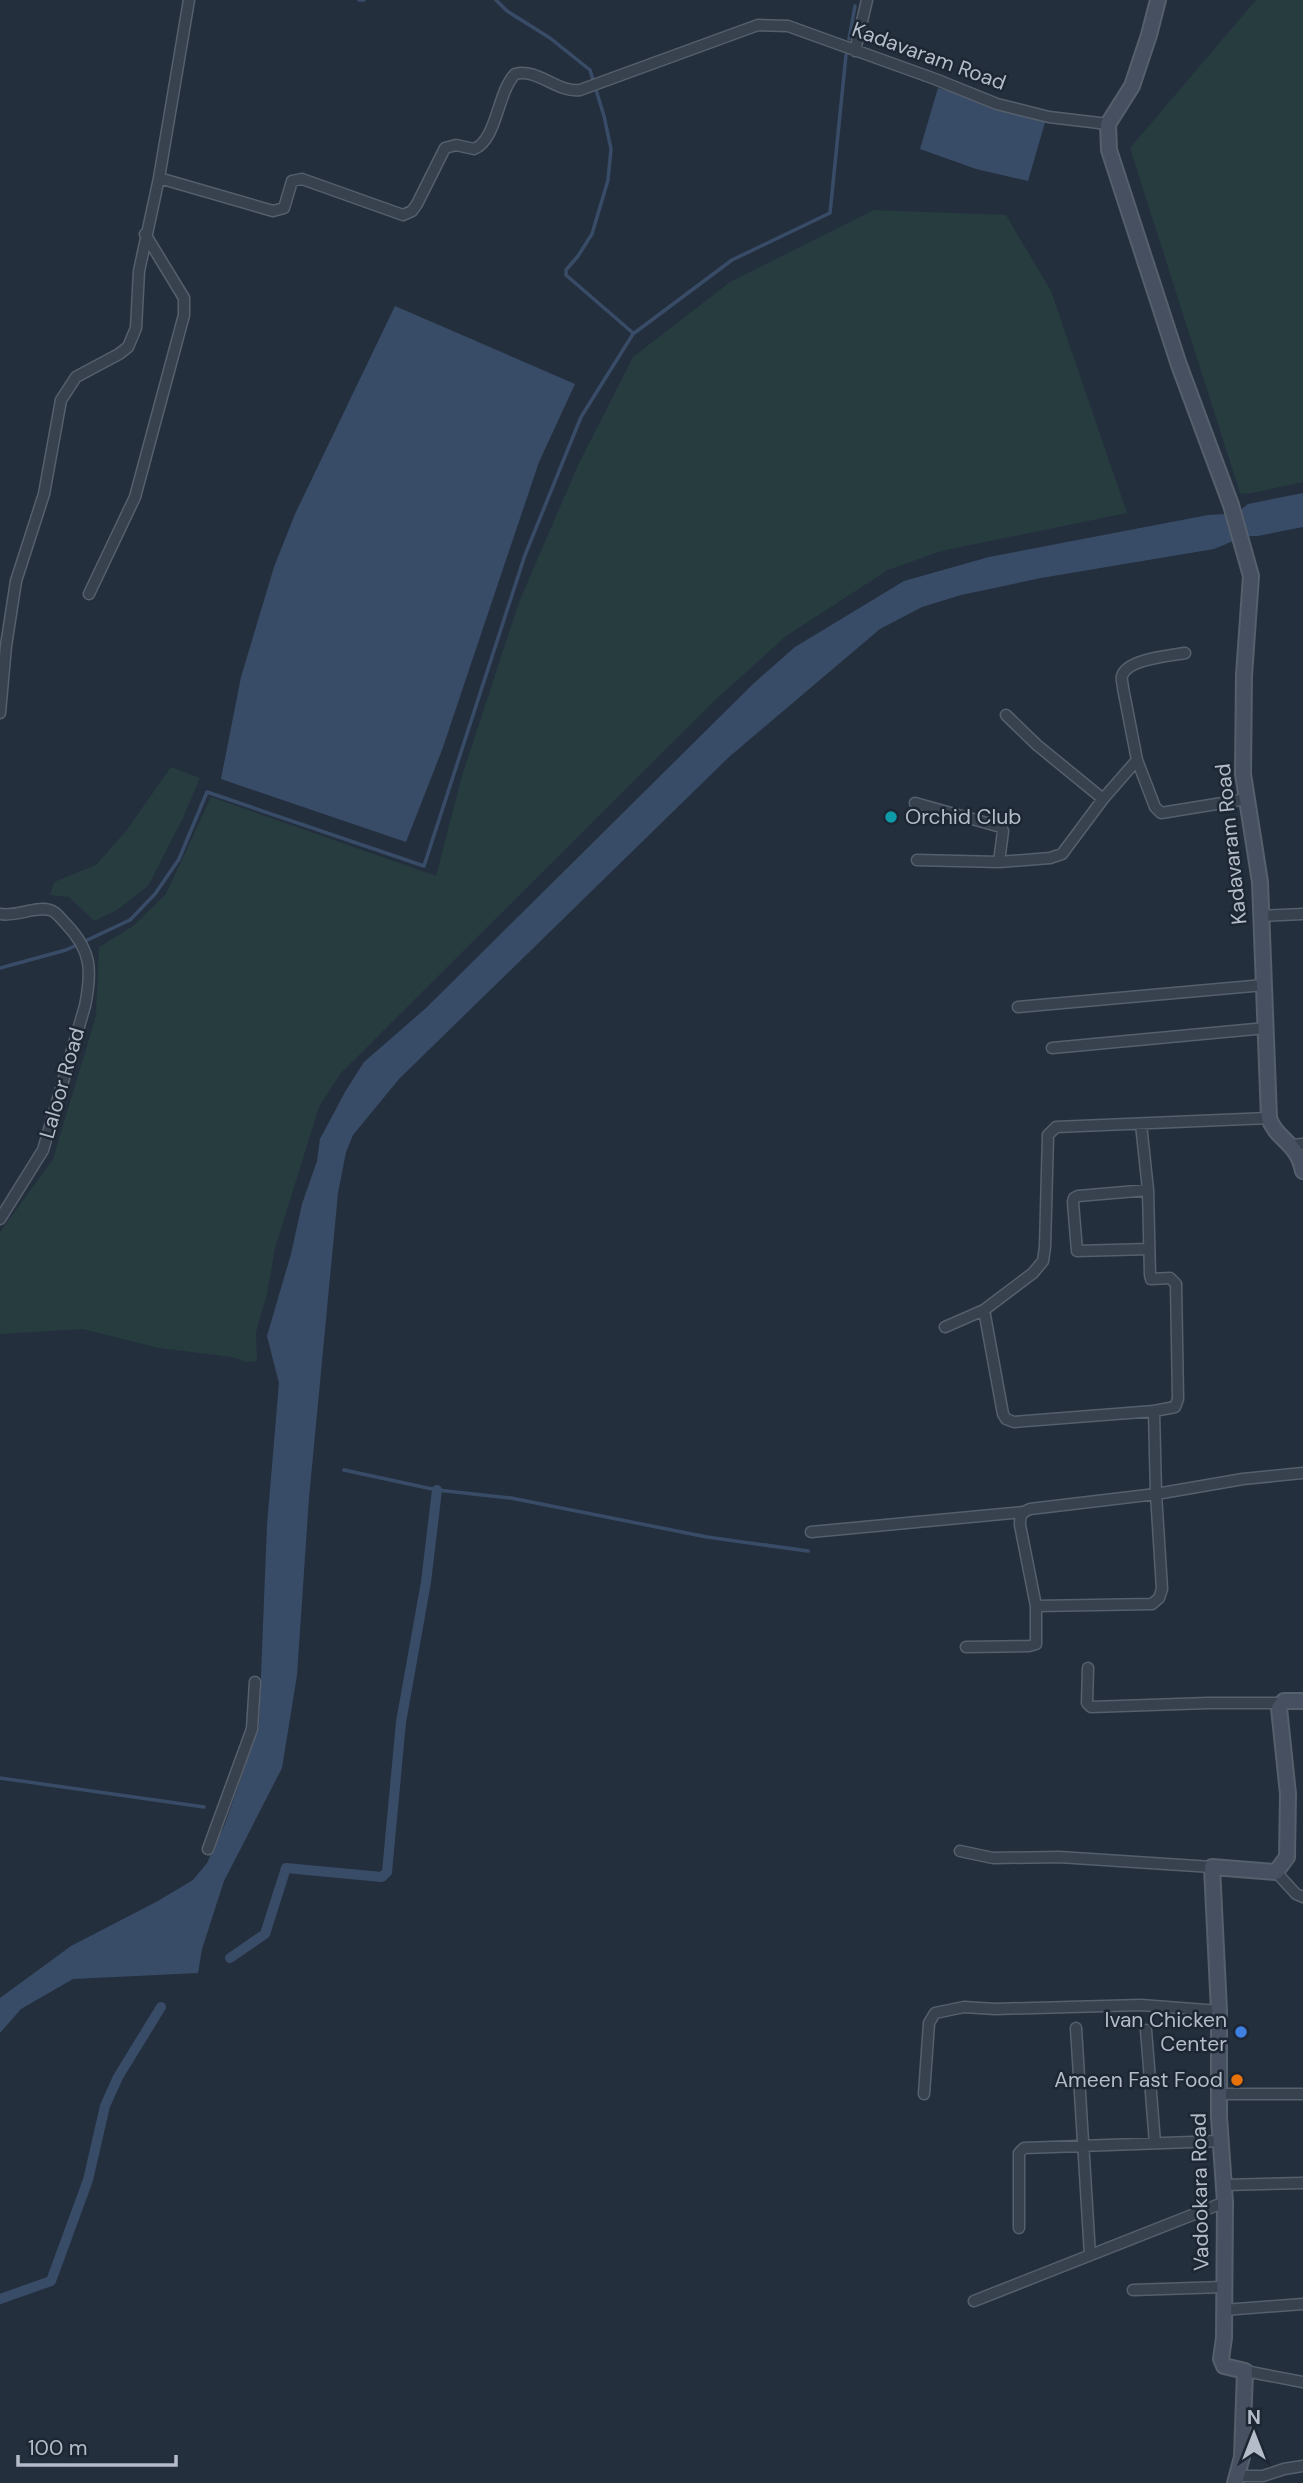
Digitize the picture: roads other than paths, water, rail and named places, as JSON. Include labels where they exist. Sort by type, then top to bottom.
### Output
[{"type":"main road","points":[[1108,124],[1132,86],[1157,0]]},
{"type":"main road","name":"Kadavaram Road","points":[[1108,124],[1109,150],[1178,365],[1230,505],[1251,576],[1244,675],[1243,774],[1260,882],[1269,1118]]},
{"type":"main road","points":[[1269,1118],[1271,1126],[1297,1144],[1303,1171]]},
{"type":"main road","points":[[1212,1867],[1276,1872],[1287,1857],[1288,1794],[1281,1703],[1303,1700]]},
{"type":"main road","name":"Vadookara Road","points":[[1212,1867],[1219,2011],[1220,2141],[1225,2202],[1221,2359],[1224,2366],[1245,2371]]},
{"type":"main road","points":[[1237,2480],[1242,2457],[1245,2371]]},
{"type":"street","points":[[0,712],[16,581],[44,494],[61,400],[76,377],[128,347],[136,328],[139,271],[159,178],[188,0]]},
{"type":"street","points":[[855,51],[867,0]]},
{"type":"street","name":"Kadavaram Road","points":[[159,178],[273,211],[284,208],[292,181],[302,179],[403,215],[412,211],[417,204],[445,148],[456,145],[474,149],[486,140],[505,89],[515,74],[528,74],[566,89],[588,88],[758,25],[788,26],[997,104],[1049,117],[1108,124]]},
{"type":"street","points":[[89,594],[135,497],[184,315],[184,298],[145,234]]},
{"type":"street","points":[[1185,653],[1135,663],[1127,668],[1122,677],[1138,760],[1155,807],[1161,813],[1247,799]]},
{"type":"street","points":[[1006,715],[1037,745],[1102,799]]},
{"type":"street","points":[[918,860],[999,862],[1050,858],[1062,854],[1102,799],[1138,760]]},
{"type":"street","points":[[915,803],[1001,827],[1003,831],[999,862]]},
{"type":"street","name":"Laloor Road","points":[[0,914],[14,915],[49,909],[55,912],[79,938],[86,950],[89,965],[89,987],[43,1150],[0,1219]]},
{"type":"street","points":[[1261,916],[1303,914]]},
{"type":"street","points":[[1018,1007],[1264,985]]},
{"type":"street","points":[[1052,1048],[1266,1028]]},
{"type":"street","points":[[945,1326],[984,1310],[1033,1273],[1043,1261],[1048,1135],[1051,1130],[1269,1118]]},
{"type":"street","points":[[984,1310],[1003,1414],[1009,1421],[1014,1423],[1154,1411],[1171,1409],[1177,1404],[1176,1284],[1170,1278],[1151,1279],[1148,1190],[1141,1124]]},
{"type":"street","points":[[1148,1190],[1078,1196],[1073,1202],[1077,1251],[1149,1249]]},
{"type":"street","points":[[1036,1606],[1142,1605],[1152,1604],[1159,1598],[1162,1589],[1154,1411]]},
{"type":"street","points":[[811,1532],[1023,1512],[1030,1508],[1156,1494],[1243,1479],[1303,1473]]},
{"type":"street","points":[[966,1647],[1034,1645],[1037,1640],[1036,1606],[1020,1525],[1023,1512]]},
{"type":"street","points":[[1088,1668],[1087,1703],[1091,1707],[1281,1703]]},
{"type":"street","points":[[208,1849],[253,1728],[255,1682]]},
{"type":"street","points":[[960,1851],[993,1858],[1059,1857],[1212,1867]]},
{"type":"street","points":[[1276,1872],[1296,1894],[1303,1897]]},
{"type":"street","points":[[924,2094],[929,2023],[935,2013],[964,2007],[995,2009],[1141,2005],[1219,2011]]},
{"type":"street","points":[[1076,2028],[1090,2255]]},
{"type":"street","points":[[1146,2030],[1155,2143]]},
{"type":"street","points":[[1219,2094],[1303,2094]]},
{"type":"street","points":[[1019,2228],[1020,2149],[1220,2141]]},
{"type":"street","points":[[1223,2185],[1303,2183]]},
{"type":"street","points":[[974,2301],[1225,2202]]},
{"type":"street","points":[[1133,2290],[1223,2287]]},
{"type":"street","points":[[1224,2310],[1303,2304]]},
{"type":"street","points":[[1245,2371],[1303,2382]]},
{"type":"street","points":[[1237,2480],[1303,2466]]},
{"type":"water","points":[[938,88],[1046,119],[1028,181],[976,169],[920,149]]},
{"type":"water","points":[[395,306],[575,384],[539,462],[442,750],[406,842],[221,779],[241,677],[274,567],[295,514]]},
{"type":"water","points":[[1303,493],[1303,527],[1245,536],[1214,549],[1041,578],[961,595],[922,607],[880,629],[729,757],[399,1079],[353,1135],[346,1152],[338,1193],[309,1498],[297,1675],[282,1768],[224,1881],[202,1949],[198,1973],[73,1979],[21,2009],[0,2033],[0,1998],[71,1946],[193,1880],[207,1863],[225,1824],[259,1726],[267,1525],[279,1383],[267,1336],[291,1254],[302,1204],[317,1161],[320,1139],[364,1062],[426,1008],[753,684],[795,647],[904,581],[989,557],[1208,515],[1226,514],[1239,511],[1248,504]]},
{"type":"waterway","points":[[359,0],[364,0]]},
{"type":"waterway","points":[[496,0],[507,11],[550,38],[590,70],[611,149],[608,180],[592,234],[566,270],[566,275],[633,333]]},
{"type":"waterway","points":[[849,39],[855,6]]},
{"type":"waterway","points":[[0,968],[66,950],[130,920],[155,894],[179,859],[207,792],[424,866],[525,555],[581,417],[633,334],[732,260],[830,213],[846,55]]},
{"type":"waterway","points":[[344,1470],[437,1490],[511,1498],[707,1537],[808,1551]]},
{"type":"waterway","points":[[230,1958],[265,1934],[286,1868],[382,1877],[387,1872],[401,1722],[426,1582],[437,1490]]},
{"type":"waterway","points":[[0,1778],[204,1807]]},
{"type":"waterway","points":[[0,2299],[51,2281],[88,2180],[105,2106],[118,2077],[161,2007]]},
{"type":"place","name":"Orchid Club","points":[[891,817]]},
{"type":"place","name":"Ivan Chicken Center","points":[[1241,2032]]},
{"type":"place","name":"Ameen Fast Food","points":[[1237,2080]]}]
